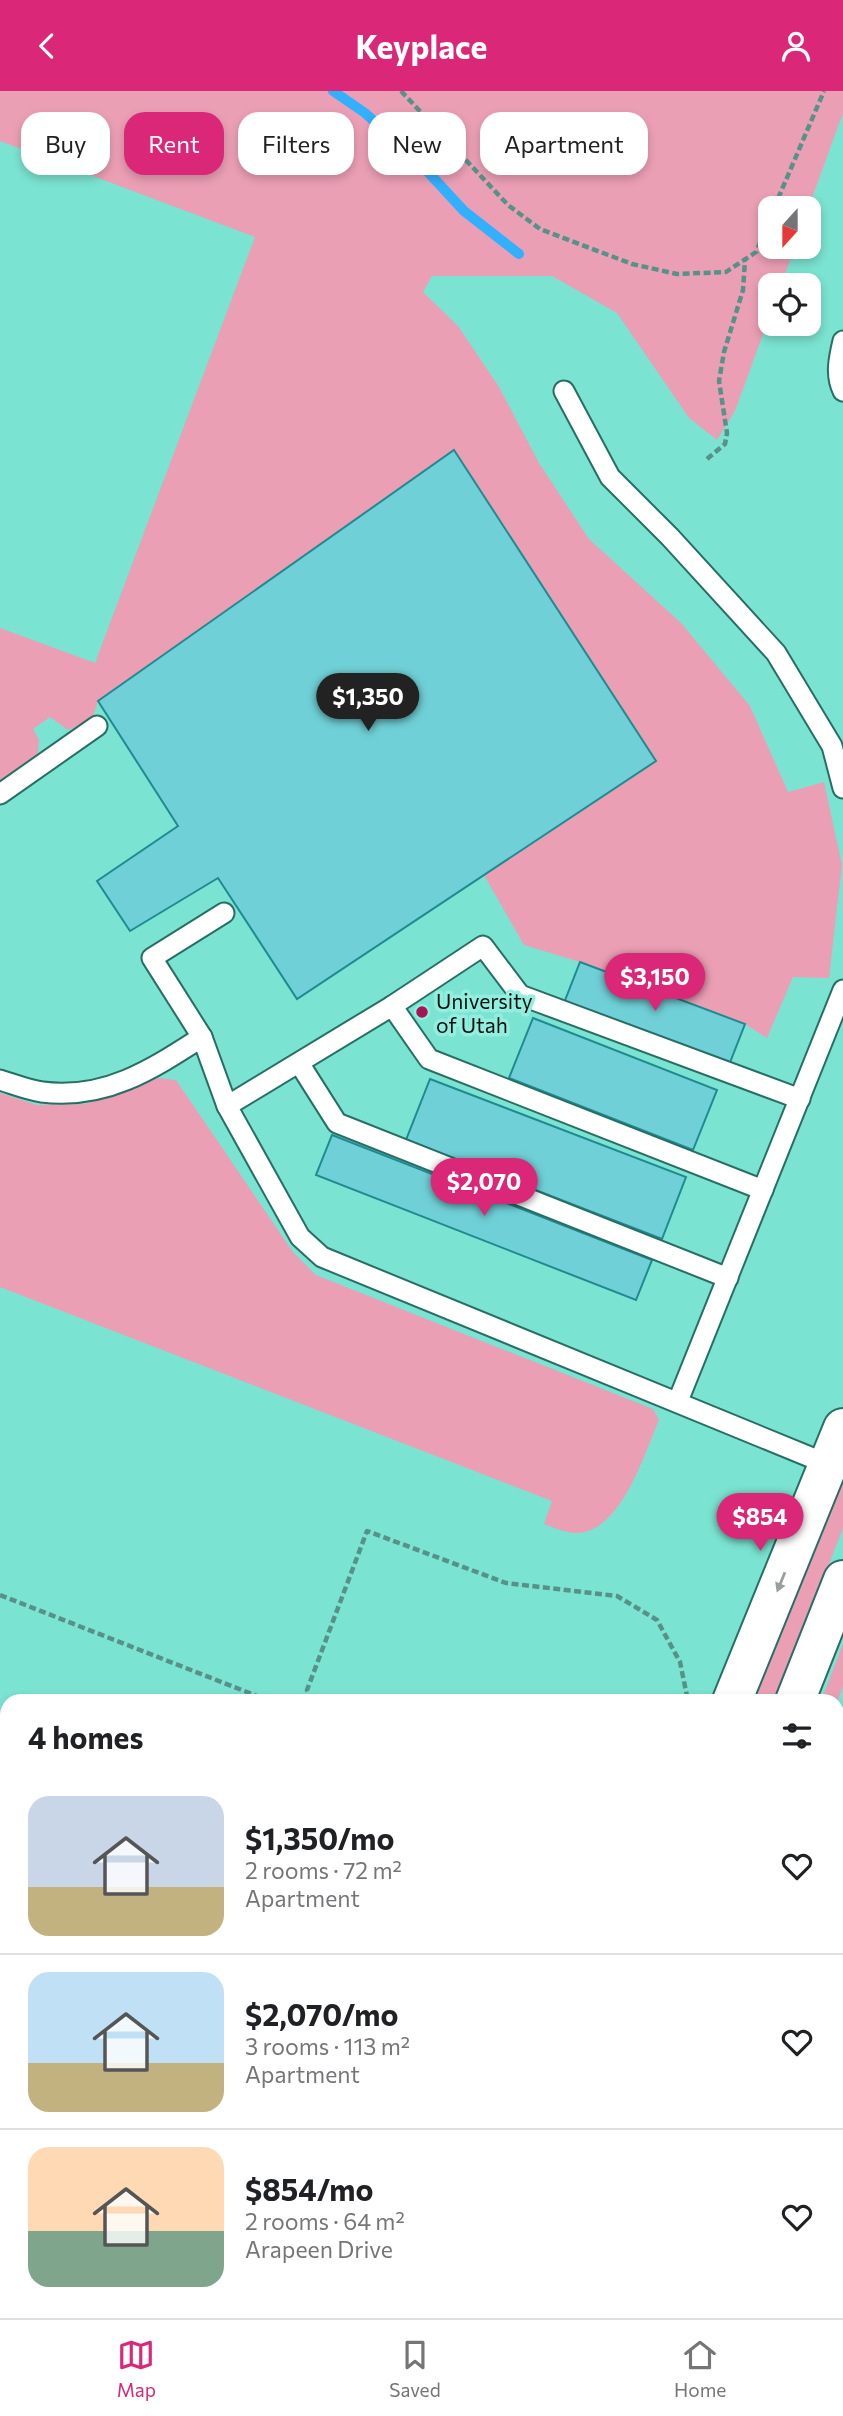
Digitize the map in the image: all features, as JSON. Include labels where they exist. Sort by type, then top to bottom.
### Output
[{"type":"street","points":[[735,1694],[836,1467],[843,1428]]},
{"type":"street","points":[[798,1694],[843,1580]]},
{"type":"lane","points":[[843,341],[838,372],[843,391]]},
{"type":"lane","points":[[564,391],[610,477],[670,537],[776,653],[832,745],[843,788]]},
{"type":"lane","points":[[0,794],[97,726]]},
{"type":"lane","points":[[224,913],[152,958],[202,1037],[227,1106],[300,1237],[323,1257],[836,1467]]},
{"type":"lane","points":[[227,1106],[392,1006],[483,946],[520,995],[800,1099]]},
{"type":"lane","points":[[678,1401],[800,1099],[838,1019],[843,990]]},
{"type":"lane","points":[[392,1006],[429,1059],[763,1190]]},
{"type":"lane","points":[[0,1080],[41,1092],[89,1092],[134,1079],[202,1037]]},
{"type":"lane","points":[[299,1063],[337,1123],[728,1277]]},
{"type":"path","points":[[401,91],[508,205],[540,229],[632,264],[677,274],[726,272],[756,252],[758,247]]},
{"type":"path","points":[[779,196],[824,91]]},
{"type":"path","points":[[707,459],[725,445],[727,433],[719,381],[724,352],[743,290],[745,259]]},
{"type":"path","points":[[309,1694],[307,1689],[367,1531],[506,1583],[617,1596],[657,1620],[680,1662],[687,1694]]},
{"type":"path","points":[[0,1595],[252,1694]]},
{"type":"shaded area","name":"University of Utah","points":[[0,91],[843,91],[843,1694],[0,1694]]},
{"type":"shaded area","points":[[0,91],[843,91],[843,113],[813,196],[758,196],[758,259],[791,259],[785,273],[758,273],[758,336],[762,336],[735,411],[717,440],[689,418],[617,313],[552,276],[432,276],[423,292],[458,326],[499,387],[539,463],[589,539],[681,623],[750,706],[788,792],[824,782],[842,865],[829,978],[793,977],[767,1038],[745,1024],[580,962],[524,945],[484,875],[656,761],[454,451],[98,701],[92,720],[68,730],[50,717],[33,729],[39,740],[37,760],[0,789],[0,628],[95,663],[255,237],[90,175],[110,175],[110,112],[21,112],[21,149],[0,141]]},
{"type":"shaded area","points":[[158,1078],[176,1080],[293,1252],[316,1275],[653,1409],[659,1420],[638,1471],[618,1507],[605,1521],[591,1530],[575,1533],[544,1524],[552,1501],[0,1287],[0,1093],[37,1105],[85,1104]]},
{"type":"shaded area","points":[[843,1485],[843,1528],[779,1694],[758,1694],[837,1487]]},
{"type":"shaded area","points":[[843,1644],[843,1686],[840,1694],[824,1694]]},
{"type":"building","points":[[454,450],[656,761],[297,999],[218,878],[130,931],[97,881],[178,826],[98,701]]},
{"type":"building","points":[[580,962],[745,1024],[729,1065],[564,1003]]},
{"type":"building","points":[[533,1018],[717,1090],[693,1150],[509,1078]]},
{"type":"building","points":[[430,1079],[686,1177],[662,1239],[406,1140]]},
{"type":"building","points":[[332,1135],[652,1260],[636,1300],[316,1175]]},
{"type":"waterway","points":[[333,91],[365,113],[416,159],[464,211],[519,254]]},
{"type":"place","name":"University of Utah","points":[[422,1012]]}]
